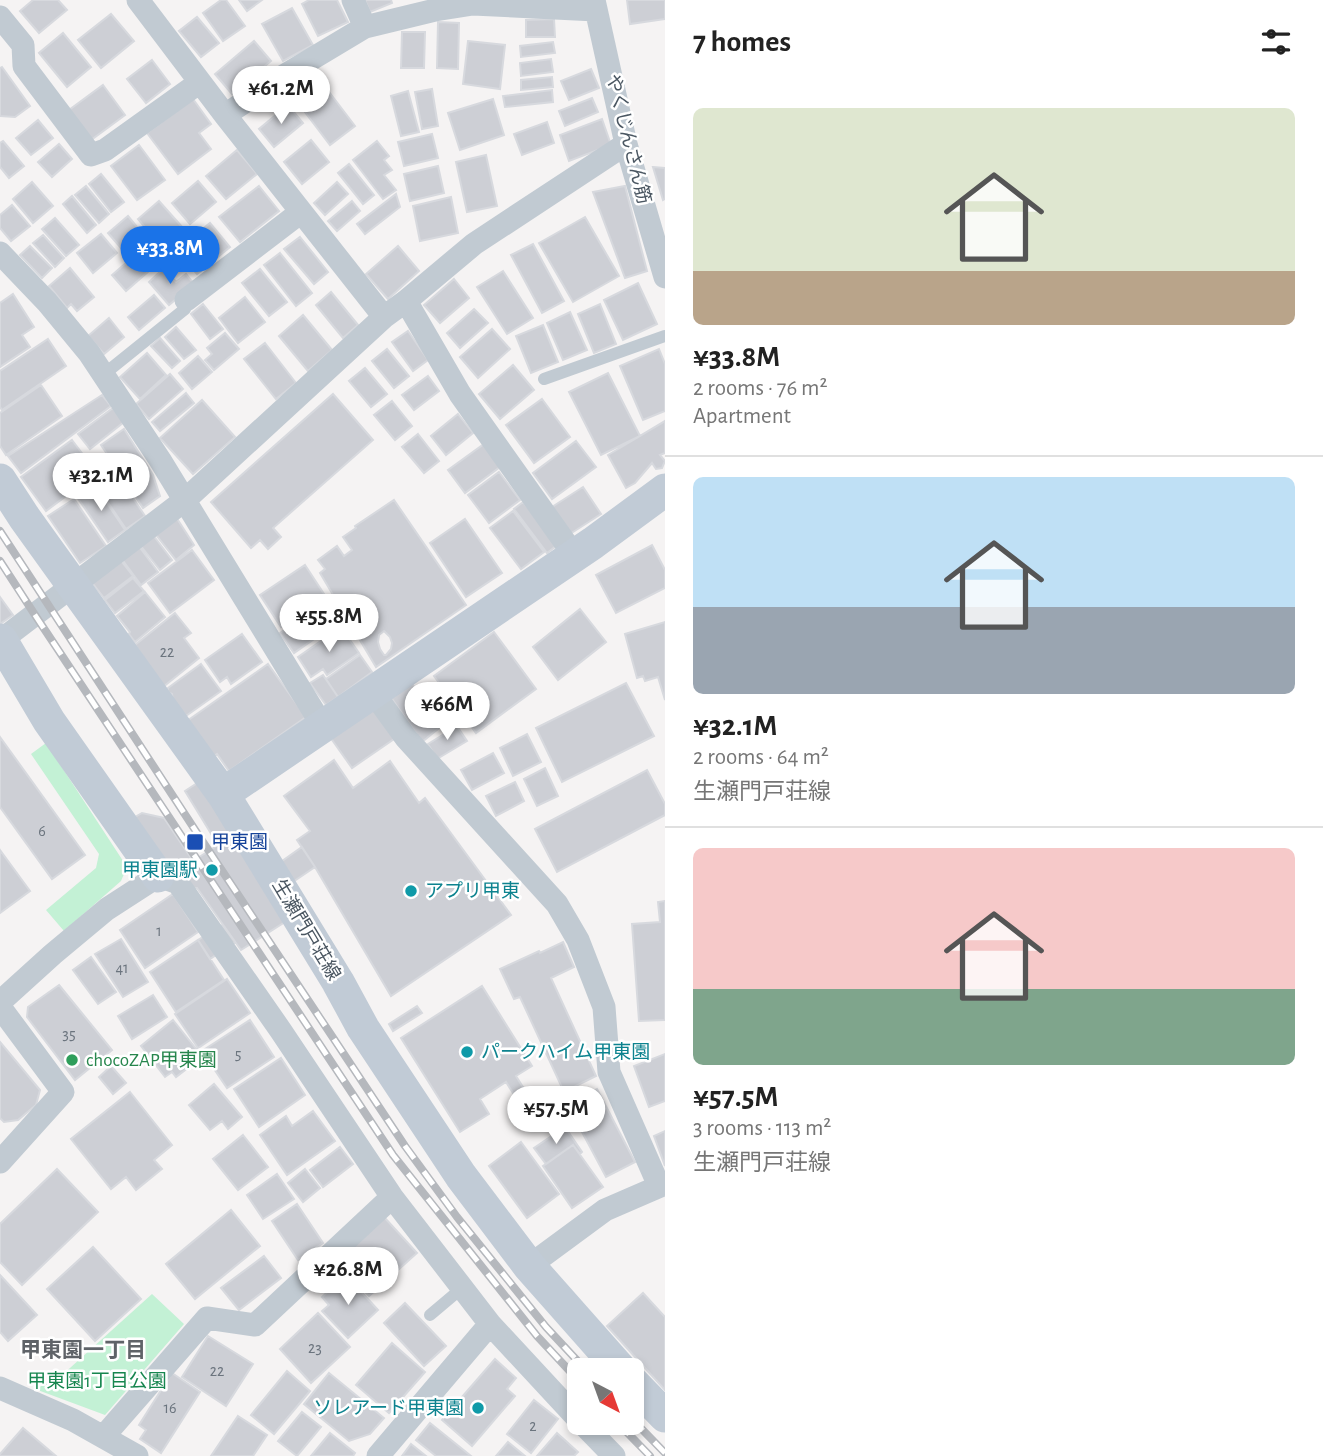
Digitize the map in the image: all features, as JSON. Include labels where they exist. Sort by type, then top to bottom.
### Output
[{"type":"main road","name":"生瀬門戸荘線","points":[[0,480],[223,794],[338,982],[363,1028],[461,1176],[529,1266],[610,1358]]},
{"type":"main road","points":[[223,794],[665,490]]},
{"type":"main road","points":[[0,640],[49,721],[158,876]]},
{"type":"main road","points":[[644,1394],[665,1416]]},
{"type":"street","points":[[138,0],[384,317]]},
{"type":"street","points":[[353,0],[365,27]]},
{"type":"street","points":[[225,115],[365,27],[473,4],[595,5]]},
{"type":"street","name":"やくじんさん筋","points":[[595,5],[626,144],[665,277]]},
{"type":"street","points":[[0,17],[23,46],[24,66],[91,155],[105,150],[201,82]]},
{"type":"street","points":[[0,640],[185,499],[384,317],[474,244],[626,144]]},
{"type":"street","points":[[186,300],[302,212]]},
{"type":"street","points":[[0,253],[47,302],[89,354],[185,499],[322,725]]},
{"type":"street","points":[[406,301],[460,394],[574,555]]},
{"type":"street","points":[[372,691],[406,738],[564,914],[578,940],[604,1007],[609,1072],[663,1186],[605,1210],[529,1266]]},
{"type":"street","points":[[3,1151],[63,1092],[0,1005],[53,954],[107,909],[158,876],[178,883],[392,1196],[490,1324],[567,1408]]},
{"type":"street","points":[[104,1436],[207,1318],[255,1325],[392,1196]]},
{"type":"street","points":[[378,1456],[490,1324]]},
{"type":"street","points":[[0,1388],[73,1420],[136,1456]]},
{"type":"street","points":[[590,1435],[602,1452]]},
{"type":"lane","points":[[103,375],[185,309],[186,300]]},
{"type":"lane","points":[[544,379],[665,336]]},
{"type":"lane","points":[[430,1315],[462,1287]]},
{"type":"green space","points":[[46,743],[127,867],[121,881],[64,931],[46,910],[96,868],[99,854],[31,754]]},
{"type":"green space","name":"甲東園1丁目公園","points":[[152,1294],[184,1324],[105,1415],[35,1389],[60,1377]]},
{"type":"building","points":[[33,0],[58,0],[67,10],[39,33],[20,11]]},
{"type":"building","points":[[221,0],[226,0],[245,26],[223,41],[203,13]]},
{"type":"building","points":[[239,0],[262,0],[247,11]]},
{"type":"building","points":[[309,0],[337,0],[348,22],[318,36],[302,4]]},
{"type":"building","points":[[365,0],[391,0],[392,3],[370,12]]},
{"type":"building","points":[[627,0],[665,0],[665,19],[630,24]]},
{"type":"building","points":[[292,8],[313,45],[283,61],[262,24]]},
{"type":"building","points":[[111,14],[134,41],[101,68],[78,40]]},
{"type":"building","points":[[197,17],[219,43],[201,57],[179,31]]},
{"type":"building","points":[[554,19],[555,37],[526,37],[526,20]]},
{"type":"building","points":[[438,22],[459,23],[458,69],[437,68]]},
{"type":"building","points":[[402,32],[425,32],[424,68],[401,68]]},
{"type":"building","points":[[63,33],[91,67],[67,87],[39,53]]},
{"type":"building","points":[[254,41],[271,61],[232,94],[215,74]]},
{"type":"building","points":[[468,41],[505,45],[500,89],[463,84]]},
{"type":"building","points":[[553,42],[555,53],[521,57],[520,46]]},
{"type":"building","points":[[551,59],[553,72],[521,76],[520,63]]},
{"type":"building","points":[[152,60],[170,84],[146,103],[127,79]]},
{"type":"building","points":[[2,67],[30,106],[15,117],[0,116]]},
{"type":"building","points":[[591,69],[599,88],[569,100],[561,81]]},
{"type":"building","points":[[317,76],[355,126],[330,145],[292,95]]},
{"type":"building","points":[[552,77],[553,87],[521,90],[521,80]]},
{"type":"building","points":[[103,85],[125,115],[91,140],[69,110]]},
{"type":"building","points":[[432,89],[438,126],[422,129],[415,92]]},
{"type":"building","points":[[552,90],[553,102],[505,107],[503,96]]},
{"type":"building","points":[[408,91],[419,132],[401,136],[391,96]]},
{"type":"building","points":[[592,98],[598,112],[565,126],[559,111]]},
{"type":"building","points":[[193,99],[211,124],[199,133],[211,149],[178,174],[147,133]]},
{"type":"building","points":[[493,99],[504,135],[460,150],[448,113]]},
{"type":"building","points":[[288,105],[303,123],[274,147],[259,129]]},
{"type":"building","points":[[602,119],[611,145],[569,161],[560,135]]},
{"type":"building","points":[[38,120],[53,138],[31,155],[16,138]]},
{"type":"building","points":[[547,122],[554,143],[522,155],[514,134]]},
{"type":"building","points":[[432,134],[438,158],[404,166],[398,142]]},
{"type":"building","points":[[311,140],[329,162],[302,184],[284,162]]},
{"type":"building","points":[[3,141],[24,166],[9,178],[0,167],[0,143]]},
{"type":"building","points":[[377,141],[389,156],[384,160],[392,170],[384,175],[396,190],[383,199],[353,160]]},
{"type":"building","points":[[59,144],[72,159],[52,177],[38,162]]},
{"type":"building","points":[[139,145],[165,180],[137,200],[111,166]]},
{"type":"building","points":[[237,150],[257,174],[226,199],[206,176]]},
{"type":"building","points":[[486,155],[497,206],[467,212],[456,162]]},
{"type":"building","points":[[349,164],[374,195],[363,204],[338,173]]},
{"type":"building","points":[[438,166],[444,193],[410,201],[404,174]]},
{"type":"building","points":[[653,167],[665,168],[663,200]]},
{"type":"building","points":[[101,174],[124,202],[111,212],[89,184]]},
{"type":"building","points":[[198,181],[216,202],[190,224],[172,203]]},
{"type":"building","points":[[32,182],[53,206],[33,223],[13,199]]},
{"type":"building","points":[[337,182],[348,194],[325,215],[314,203]]},
{"type":"building","points":[[86,186],[109,214],[99,223],[75,195]]},
{"type":"building","points":[[259,186],[279,211],[240,242],[219,217]]},
{"type":"building","points":[[625,186],[647,271],[625,278],[593,192]]},
{"type":"building","points":[[396,194],[400,207],[365,234],[357,224]]},
{"type":"building","points":[[72,196],[96,225],[87,233],[63,204]]},
{"type":"building","points":[[451,197],[458,233],[420,241],[413,206]]},
{"type":"building","points":[[159,201],[183,228],[161,246],[138,219]]},
{"type":"building","points":[[352,201],[360,211],[337,231],[328,221]]},
{"type":"building","points":[[12,205],[30,226],[11,241],[0,228],[0,215]]},
{"type":"building","points":[[128,216],[147,239],[127,255],[108,233]]},
{"type":"building","points":[[585,217],[619,276],[573,302],[539,243]]},
{"type":"building","points":[[55,218],[79,245],[66,256],[42,229]]},
{"type":"building","points":[[210,223],[230,247],[197,274],[177,250]]},
{"type":"building","points":[[101,234],[117,253],[93,273],[77,253]]},
{"type":"building","points":[[43,235],[64,258],[55,267],[33,243]]},
{"type":"building","points":[[300,237],[328,272],[314,284],[284,249]]},
{"type":"building","points":[[150,242],[164,258],[126,291],[112,275]]},
{"type":"building","points":[[533,244],[564,301],[542,313],[511,255]]},
{"type":"building","points":[[30,246],[52,268],[42,278],[20,255]]},
{"type":"building","points":[[398,246],[419,271],[388,299],[366,274]]},
{"type":"building","points":[[280,253],[312,293],[296,306],[264,265]]},
{"type":"building","points":[[70,268],[94,297],[77,311],[71,304],[67,308],[49,286]]},
{"type":"building","points":[[164,268],[176,282],[186,274],[194,284],[169,305],[149,282]]},
{"type":"building","points":[[260,269],[287,302],[269,316],[242,283]]},
{"type":"building","points":[[503,271],[533,318],[507,334],[477,287]]},
{"type":"building","points":[[454,279],[469,298],[440,323],[424,305]]},
{"type":"building","points":[[638,283],[657,324],[623,340],[604,300]]},
{"type":"building","points":[[331,292],[358,325],[343,338],[316,305]]},
{"type":"building","points":[[13,294],[34,327],[22,335],[30,347],[0,367],[0,303]]},
{"type":"building","points":[[154,295],[165,308],[139,330],[128,317]]},
{"type":"building","points":[[245,297],[265,322],[238,343],[219,318]]},
{"type":"building","points":[[203,304],[223,329],[210,339],[191,314]]},
{"type":"building","points":[[600,304],[616,344],[594,353],[578,314]]},
{"type":"building","points":[[474,309],[488,323],[460,348],[447,333]]},
{"type":"building","points":[[570,312],[587,350],[563,360],[547,323]]},
{"type":"building","points":[[303,315],[332,350],[308,371],[279,336]]},
{"type":"building","points":[[109,318],[124,337],[104,354],[88,336]]},
{"type":"building","points":[[543,325],[558,362],[531,373],[516,336]]},
{"type":"building","points":[[176,327],[196,350],[184,359],[165,337]]},
{"type":"building","points":[[492,329],[510,349],[478,378],[460,357]]},
{"type":"building","points":[[408,331],[428,360],[413,371],[392,342]]},
{"type":"building","points":[[225,333],[239,349],[214,370],[205,360],[212,354],[207,348]]},
{"type":"building","points":[[160,338],[180,361],[172,368],[151,346]]},
{"type":"building","points":[[48,339],[66,366],[2,410],[0,371]]},
{"type":"building","points":[[265,343],[296,383],[276,399],[244,359]]},
{"type":"building","points":[[387,349],[409,376],[394,388],[372,361]]},
{"type":"building","points":[[659,349],[665,364],[665,411],[643,420],[620,366]]},
{"type":"building","points":[[147,353],[166,375],[140,399],[120,377]]},
{"type":"building","points":[[198,356],[212,372],[192,389],[179,373]]},
{"type":"building","points":[[513,365],[534,390],[500,419],[479,394]]},
{"type":"building","points":[[365,368],[387,394],[371,407],[349,381]]},
{"type":"building","points":[[608,373],[640,436],[601,455],[569,392]]},
{"type":"building","points":[[170,374],[183,389],[149,419],[136,404]]},
{"type":"building","points":[[428,376],[439,391],[414,410],[402,395]]},
{"type":"building","points":[[41,385],[62,416],[6,455],[0,446],[0,413]]},
{"type":"building","points":[[186,393],[194,403],[160,431],[152,422]]},
{"type":"building","points":[[333,394],[373,440],[273,528],[281,537],[268,549],[260,540],[251,548],[211,502]]},
{"type":"building","points":[[102,395],[111,406],[21,473],[8,456]]},
{"type":"building","points":[[542,399],[570,437],[534,463],[506,425]]},
{"type":"building","points":[[202,400],[235,437],[193,474],[160,438]]},
{"type":"building","points":[[392,401],[412,426],[395,440],[374,415]]},
{"type":"building","points":[[113,408],[124,422],[90,449],[78,434]]},
{"type":"building","points":[[458,414],[473,433],[446,455],[431,436]]},
{"type":"building","points":[[665,421],[665,453],[660,455],[665,461],[662,468],[656,469],[652,463],[635,483],[626,488],[608,455]]},
{"type":"building","points":[[124,429],[153,475],[160,496],[143,508],[101,445]]},
{"type":"building","points":[[418,434],[439,461],[424,473],[402,447]]},
{"type":"building","points":[[72,440],[97,473],[46,511],[21,477]]},
{"type":"building","points":[[576,441],[596,467],[552,499],[533,473]]},
{"type":"building","points":[[484,444],[500,467],[465,493],[448,470]]},
{"type":"building","points":[[114,469],[145,516],[126,529],[94,482]]},
{"type":"building","points":[[499,472],[520,500],[489,523],[468,495]]},
{"type":"building","points":[[95,485],[125,530],[108,542],[77,497]]},
{"type":"building","points":[[583,487],[601,514],[570,534],[552,507]]},
{"type":"building","points":[[74,499],[106,546],[80,563],[48,516]]},
{"type":"building","points":[[394,500],[466,605],[376,667],[320,573],[325,569],[318,560],[337,546],[344,556],[352,550],[343,537],[356,528],[355,526]],"holes":[[[384,631],[390,637],[391,649],[384,655],[378,642],[379,635]]]},
{"type":"building","points":[[523,502],[560,543],[547,553],[514,509]]},
{"type":"building","points":[[513,511],[544,552],[521,569],[490,528]]},
{"type":"building","points":[[176,517],[194,545],[176,560],[153,531]]},
{"type":"building","points":[[465,519],[502,573],[466,597],[430,543]]},
{"type":"building","points":[[153,535],[172,560],[160,570],[140,545]]},
{"type":"building","points":[[138,545],[158,572],[141,585],[121,558]]},
{"type":"building","points":[[652,545],[665,570],[665,588],[616,613],[596,575]]},
{"type":"building","points":[[192,550],[214,580],[170,613],[148,583]]},
{"type":"building","points":[[119,558],[133,576],[104,598],[90,580]]},
{"type":"building","points":[[305,565],[326,597],[281,627],[260,595]]},
{"type":"building","points":[[133,578],[144,591],[115,613],[105,600]]},
{"type":"building","points":[[145,592],[165,617],[135,642],[117,616]]},
{"type":"building","points":[[0,597],[13,615],[0,624]]},
{"type":"building","points":[[323,603],[337,623],[294,653],[280,633]]},
{"type":"building","points":[[580,609],[606,642],[558,680],[533,647]]},
{"type":"building","points":[[175,613],[191,633],[184,638],[199,658],[163,687],[135,645]]},
{"type":"building","points":[[665,622],[665,700],[658,677],[645,681],[643,676],[637,678],[625,634]]},
{"type":"building","points":[[341,627],[359,653],[327,675],[323,669],[311,677],[298,657]]},
{"type":"building","points":[[494,632],[536,689],[476,733],[434,676]]},
{"type":"building","points":[[242,634],[262,662],[231,684],[227,677],[220,682],[205,660]]},
{"type":"building","points":[[360,655],[372,672],[338,697],[326,679]]},
{"type":"building","points":[[201,664],[221,691],[186,716],[173,701],[168,688]]},
{"type":"building","points":[[268,664],[306,717],[229,771],[217,754],[213,757],[187,721]]},
{"type":"building","points":[[323,675],[338,697],[326,705],[310,683]]},
{"type":"building","points":[[411,682],[444,724],[422,742],[390,696]]},
{"type":"building","points":[[626,683],[654,736],[562,782],[536,728]]},
{"type":"building","points":[[375,706],[397,737],[352,768],[330,737]]},
{"type":"building","points":[[457,726],[467,741],[437,759],[428,744]]},
{"type":"building","points":[[527,734],[541,762],[513,776],[500,748]]},
{"type":"building","points":[[0,737],[85,855],[52,879],[0,807]]},
{"type":"building","points":[[493,753],[504,773],[472,790],[461,770]]},
{"type":"building","name":"アプリ甲東","points":[[334,760],[353,788],[390,761],[419,803],[425,798],[511,915],[391,996],[297,840],[310,831],[284,796]]},
{"type":"building","points":[[545,768],[558,796],[537,806],[524,779]]},
{"type":"building","points":[[647,770],[665,804],[665,815],[557,872],[535,829]]},
{"type":"building","name":"甲東園駅","points":[[199,782],[285,922],[241,950],[197,888],[183,889],[135,817],[142,813],[164,818],[193,861],[218,845],[185,791]]},
{"type":"building","points":[[515,782],[524,801],[496,816],[486,796]]},
{"type":"building","points":[[302,847],[315,867],[269,898],[258,878]]},
{"type":"building","points":[[0,850],[30,891],[0,913]]},
{"type":"building","points":[[173,894],[198,932],[145,968],[120,930]]},
{"type":"building","points":[[665,901],[665,1020],[639,1021],[632,924],[660,922],[658,902]]},
{"type":"building","points":[[222,925],[235,942],[210,959],[198,940]]},
{"type":"building","points":[[121,939],[148,982],[123,997],[95,954]]},
{"type":"building","points":[[198,940],[224,980],[176,1012],[150,972]]},
{"type":"building","points":[[563,942],[574,967],[551,978],[596,1076],[564,1092],[520,997],[514,999],[500,969]]},
{"type":"building","points":[[91,957],[116,992],[98,1004],[73,970]]},
{"type":"building","points":[[227,979],[250,1013],[198,1048],[175,1014]]},
{"type":"building","points":[[59,985],[112,1050],[75,1080],[27,1017],[28,1007]]},
{"type":"building","name":"パークハイム甲東園","points":[[482,986],[532,1066],[516,1076],[526,1092],[516,1098],[506,1082],[480,1099],[489,1114],[460,1132],[401,1038]]},
{"type":"building","points":[[153,995],[167,1017],[132,1039],[118,1016]]},
{"type":"building","points":[[417,1006],[422,1013],[393,1031],[389,1024]]},
{"type":"building","points":[[173,1020],[197,1050],[188,1057],[193,1064],[176,1077],[172,1072],[165,1077],[141,1046]]},
{"type":"building","points":[[250,1020],[274,1057],[227,1088],[202,1051]]},
{"type":"building","points":[[0,1042],[40,1090],[36,1105],[18,1120],[4,1122],[0,1118]]},
{"type":"building","points":[[665,1054],[665,1101],[649,1107],[634,1066]]},
{"type":"building","points":[[281,1058],[305,1095],[259,1127],[234,1089]]},
{"type":"building","points":[[111,1066],[126,1083],[113,1094],[99,1077]]},
{"type":"building","points":[[214,1084],[242,1117],[228,1129],[222,1121],[210,1130],[189,1105]]},
{"type":"building","points":[[597,1089],[635,1162],[606,1177],[567,1104]]},
{"type":"building","points":[[130,1092],[172,1145],[154,1160],[162,1169],[136,1190],[126,1177],[111,1189],[71,1139]]},
{"type":"building","points":[[313,1111],[335,1141],[287,1175],[260,1135],[286,1116],[292,1126]]},
{"type":"building","points":[[565,1127],[582,1152],[580,1154],[573,1145],[546,1164],[534,1148]]},
{"type":"building","points":[[665,1131],[665,1166],[654,1136]]},
{"type":"building","points":[[243,1135],[268,1167],[238,1190],[213,1159]]},
{"type":"building","points":[[521,1142],[559,1194],[527,1218],[489,1166]]},
{"type":"building","points":[[573,1145],[603,1187],[572,1208],[543,1166]]},
{"type":"building","points":[[340,1147],[353,1164],[323,1187],[310,1170]]},
{"type":"building","points":[[57,1169],[98,1212],[22,1285],[0,1262],[0,1224]]},
{"type":"building","points":[[305,1169],[320,1188],[303,1202],[288,1183]]},
{"type":"building","points":[[277,1174],[294,1199],[263,1219],[247,1195]]},
{"type":"building","points":[[297,1204],[323,1243],[298,1260],[272,1221]]},
{"type":"building","points":[[231,1210],[260,1246],[195,1299],[166,1264]]},
{"type":"building","points":[[384,1217],[417,1253],[369,1296],[337,1261]]},
{"type":"building","points":[[93,1247],[141,1299],[95,1341],[47,1289]]},
{"type":"building","points":[[264,1256],[281,1278],[239,1310],[221,1288]]},
{"type":"building","points":[[0,1275],[37,1315],[8,1341],[0,1332]]},
{"type":"building","points":[[346,1275],[378,1310],[348,1338],[322,1311],[329,1305],[322,1297]]},
{"type":"building","points":[[643,1293],[665,1317],[665,1390],[644,1367],[644,1358],[636,1358],[607,1326]]},
{"type":"building","points":[[405,1303],[446,1346],[424,1366],[384,1323]]},
{"type":"building","points":[[318,1313],[350,1347],[311,1383],[280,1349]]},
{"type":"building","points":[[208,1336],[253,1364],[226,1406],[182,1377]]},
{"type":"building","points":[[392,1343],[425,1372],[389,1413],[356,1385]]},
{"type":"building","name":"ソレアード甲東園","points":[[495,1359],[516,1378],[507,1389],[515,1396],[472,1446],[442,1420]]},
{"type":"building","points":[[287,1371],[310,1391],[274,1434],[251,1415]]},
{"type":"building","points":[[172,1373],[200,1392],[161,1453],[140,1439],[146,1430],[139,1425]]},
{"type":"building","points":[[329,1373],[384,1418],[370,1434],[349,1441],[304,1404]]},
{"type":"building","points":[[534,1400],[558,1419],[531,1453],[507,1434]]},
{"type":"building","points":[[302,1412],[321,1427],[297,1456],[278,1441]]},
{"type":"building","points":[[238,1416],[267,1435],[253,1456],[211,1456]]},
{"type":"building","points":[[430,1423],[471,1456],[436,1456],[416,1440]]},
{"type":"building","points":[[23,1428],[56,1456],[0,1456]]},
{"type":"building","points":[[330,1433],[355,1453],[353,1456],[311,1456]]},
{"type":"building","points":[[557,1433],[578,1452],[574,1456],[537,1456]]},
{"type":"building","points":[[508,1442],[525,1456],[496,1456]]},
{"type":"building","points":[[411,1444],[426,1456],[402,1456]]},
{"type":"railway","points":[[0,531],[405,1146],[457,1217],[546,1327],[575,1358]]},
{"type":"railway","points":[[0,561],[393,1155],[537,1336],[567,1368]]},
{"type":"railway","points":[[644,1431],[665,1453]]},
{"type":"railway","points":[[630,1435],[650,1456]]},
{"type":"place","name":"甲東園","points":[[195,842]]},
{"type":"place","name":"甲東園駅","points":[[212,870]]},
{"type":"place","name":"アプリ甲東","points":[[411,891]]},
{"type":"place","name":"パークハイム甲東園","points":[[467,1052]]},
{"type":"place","name":"chocoZAP甲東園","points":[[72,1060]]},
{"type":"place","name":"ソレアード甲東園","points":[[478,1408]]},
{"type":"district","name":"甲東園一丁目","points":[[83,1350]]}]
